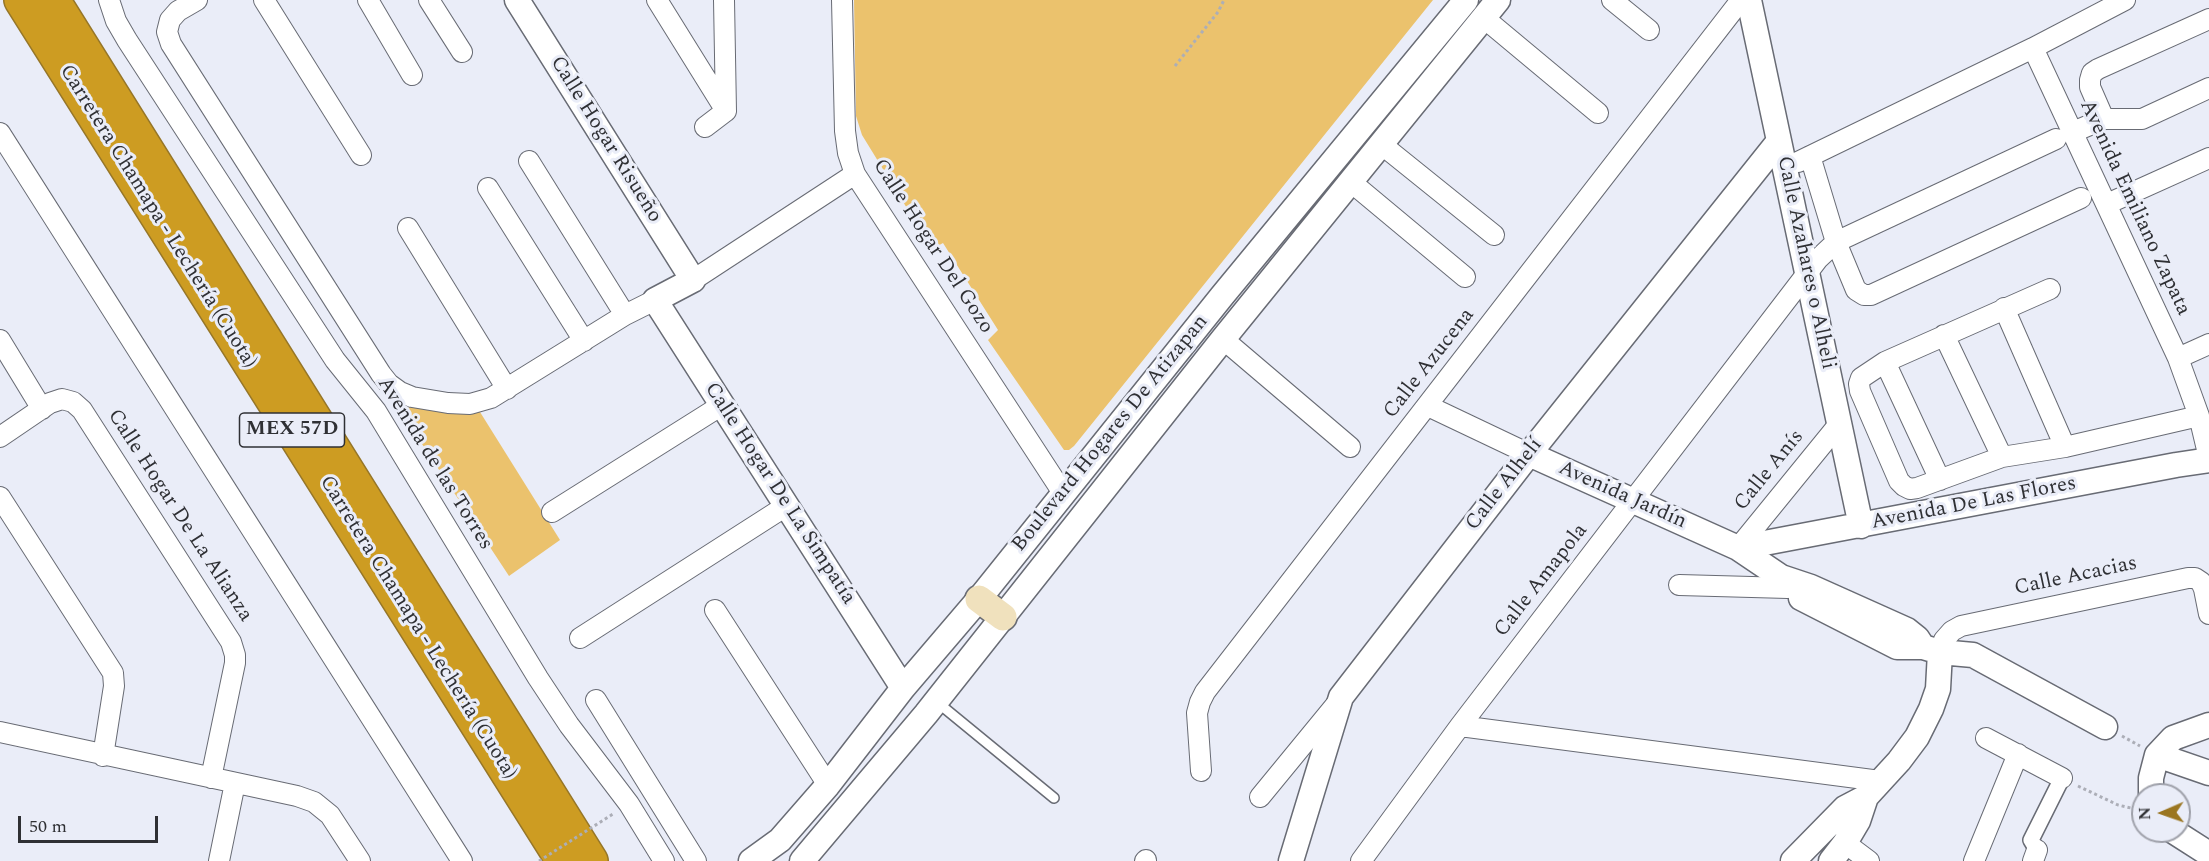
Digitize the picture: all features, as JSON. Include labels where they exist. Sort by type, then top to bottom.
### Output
[{"type":"highway","name":"Carretera Chamapa - Lechería (Cuota)","points":[[21,0],[563,861]]},
{"type":"highway","name":"Carretera Chamapa - Lechería (Cuota)","points":[[53,0],[591,861]]},
{"type":"main road","points":[[979,599],[1004,617]]},
{"type":"street","name":"Avenida de las Torres","points":[[109,0],[126,40],[335,360],[376,411],[537,678],[569,725],[629,804],[664,861]]},
{"type":"street","points":[[197,0],[178,11],[170,20],[167,32],[171,44],[381,374],[389,384],[412,397],[448,404],[470,404],[491,398],[625,315],[693,280],[855,174]]},
{"type":"street","points":[[264,0],[361,155]]},
{"type":"street","points":[[368,0],[412,75]]},
{"type":"street","points":[[429,0],[462,52]]},
{"type":"street","name":"Calle Hogar Risueño","points":[[517,0],[693,280]]},
{"type":"street","points":[[657,0],[726,111]]},
{"type":"street","points":[[724,0],[726,111]]},
{"type":"street","name":"Calle Hogar Del Gozo","points":[[842,0],[845,131],[848,153],[855,174],[1063,493]]},
{"type":"street","name":"Boulevard Hogares De Atizapan","points":[[751,861],[780,840],[828,785],[903,688],[979,599],[1222,296],[1466,0]]},
{"type":"street","points":[[1612,0],[1649,30]]},
{"type":"street","name":"Calle Azucena","points":[[1201,771],[1196,724],[1200,702],[1205,692],[1741,0]]},
{"type":"street","name":"Calle Azahares o Alheli","points":[[1749,0],[1861,526]]},
{"type":"street","points":[[1785,169],[2033,48],[2125,0]]},
{"type":"street","points":[[1491,9],[1598,113]]},
{"type":"street","name":"Boulevard Hogares De Atizapan","points":[[802,861],[1004,617],[1223,339],[1491,9]]},
{"type":"street","points":[[2104,119],[2090,87],[2092,73],[2209,19]]},
{"type":"street","name":"Avenida Emiliano Zapata","points":[[2033,48],[2064,136],[2107,204],[2178,358],[2199,416],[2209,459]]},
{"type":"street","points":[[1836,242],[2104,119],[2142,119],[2209,88]]},
{"type":"street","points":[[705,127],[726,111]]},
{"type":"street","points":[[0,133],[462,861]]},
{"type":"street","name":"Calle Alhelí","points":[[1292,861],[1341,697],[1529,454],[1779,141]]},
{"type":"street","points":[[1381,144],[1494,236]]},
{"type":"street","points":[[1810,156],[1836,242],[1856,290],[1864,295],[1871,295],[2081,198]]},
{"type":"street","points":[[2107,204],[2209,158]]},
{"type":"street","points":[[529,161],[625,315]]},
{"type":"street","points":[[1351,182],[1465,277]]},
{"type":"street","points":[[488,188],[585,341]]},
{"type":"street","points":[[408,228],[507,388]]},
{"type":"street","name":"Calle Amapola","points":[[1361,861],[1460,726],[1818,259],[1836,242]]},
{"type":"street","points":[[2050,289],[1885,362],[1861,378],[1859,384],[1899,481],[1904,486],[1910,489],[2002,457],[2065,447],[2199,416]]},
{"type":"street","name":"Calle Hogar De La Simpatía","points":[[655,300],[903,688]]},
{"type":"street","points":[[2004,308],[2065,447]]},
{"type":"street","points":[[1944,335],[2002,457]]},
{"type":"street","points":[[1223,339],[1350,447]]},
{"type":"street","points":[[0,340],[42,409]]},
{"type":"street","points":[[2178,358],[2209,344]]},
{"type":"street","points":[[1885,362],[1940,480]]},
{"type":"street","name":"Calle Hogar De La Alianza","points":[[0,437],[42,409],[62,399],[73,402],[82,410],[231,642],[235,663],[211,778]]},
{"type":"street","points":[[552,512],[722,405]]},
{"type":"street","name":"Avenida Jardín","points":[[1428,406],[1633,502],[1738,548],[1788,582],[1805,602],[1897,647],[1973,655],[2105,727]]},
{"type":"street","name":"Calle Anís","points":[[1738,548],[1839,424]]},
{"type":"street","name":"Avenida De Las Flores","points":[[1738,548],[2209,459]]},
{"type":"street","points":[[0,497],[113,673],[114,687],[103,756]]},
{"type":"street","points":[[580,638],[786,506]]},
{"type":"street","name":"Calle Acacias","points":[[1931,649],[1961,626],[2188,578],[2195,578],[2201,582],[2209,614]]},
{"type":"street","points":[[1679,585],[1788,582]]},
{"type":"street","points":[[715,610],[828,785]]},
{"type":"street","points":[[1793,861],[1845,808],[1873,789],[1917,738],[1938,689],[1931,649]]},
{"type":"street","points":[[1260,797],[1341,697]]},
{"type":"street","points":[[596,700],[696,861]]},
{"type":"street","points":[[2151,783],[2157,755],[2173,738],[2209,725]]},
{"type":"street","points":[[1460,726],[1873,789]]},
{"type":"street","points":[[0,732],[103,756],[297,795],[314,802],[330,815],[360,861]]},
{"type":"street","points":[[1986,738],[2062,778],[2031,840],[2035,856]]},
{"type":"street","points":[[1974,861],[2018,754]]},
{"type":"street","points":[[2157,755],[2209,773]]},
{"type":"street","points":[[219,861],[235,783]]},
{"type":"street","points":[[1869,861],[1838,852],[1858,821],[1873,789]]},
{"type":"street","points":[[2191,842],[2209,854]]},
{"type":"lane","points":[[936,701],[1054,798]]},
{"type":"path","points":[[1176,66],[1218,12],[1224,0]]},
{"type":"path","points":[[2105,727],[2157,755]]},
{"type":"path","points":[[2062,778],[2118,805],[2131,808]]},
{"type":"path","points":[[539,861],[613,814]]},
{"type":"shaded area","points":[[854,0],[1433,0],[1074,446],[1069,450],[1064,450],[988,340],[998,330],[943,243],[932,249],[862,135],[856,116]]},
{"type":"shaded area","points":[[393,400],[480,412],[560,540],[509,576]]}]
